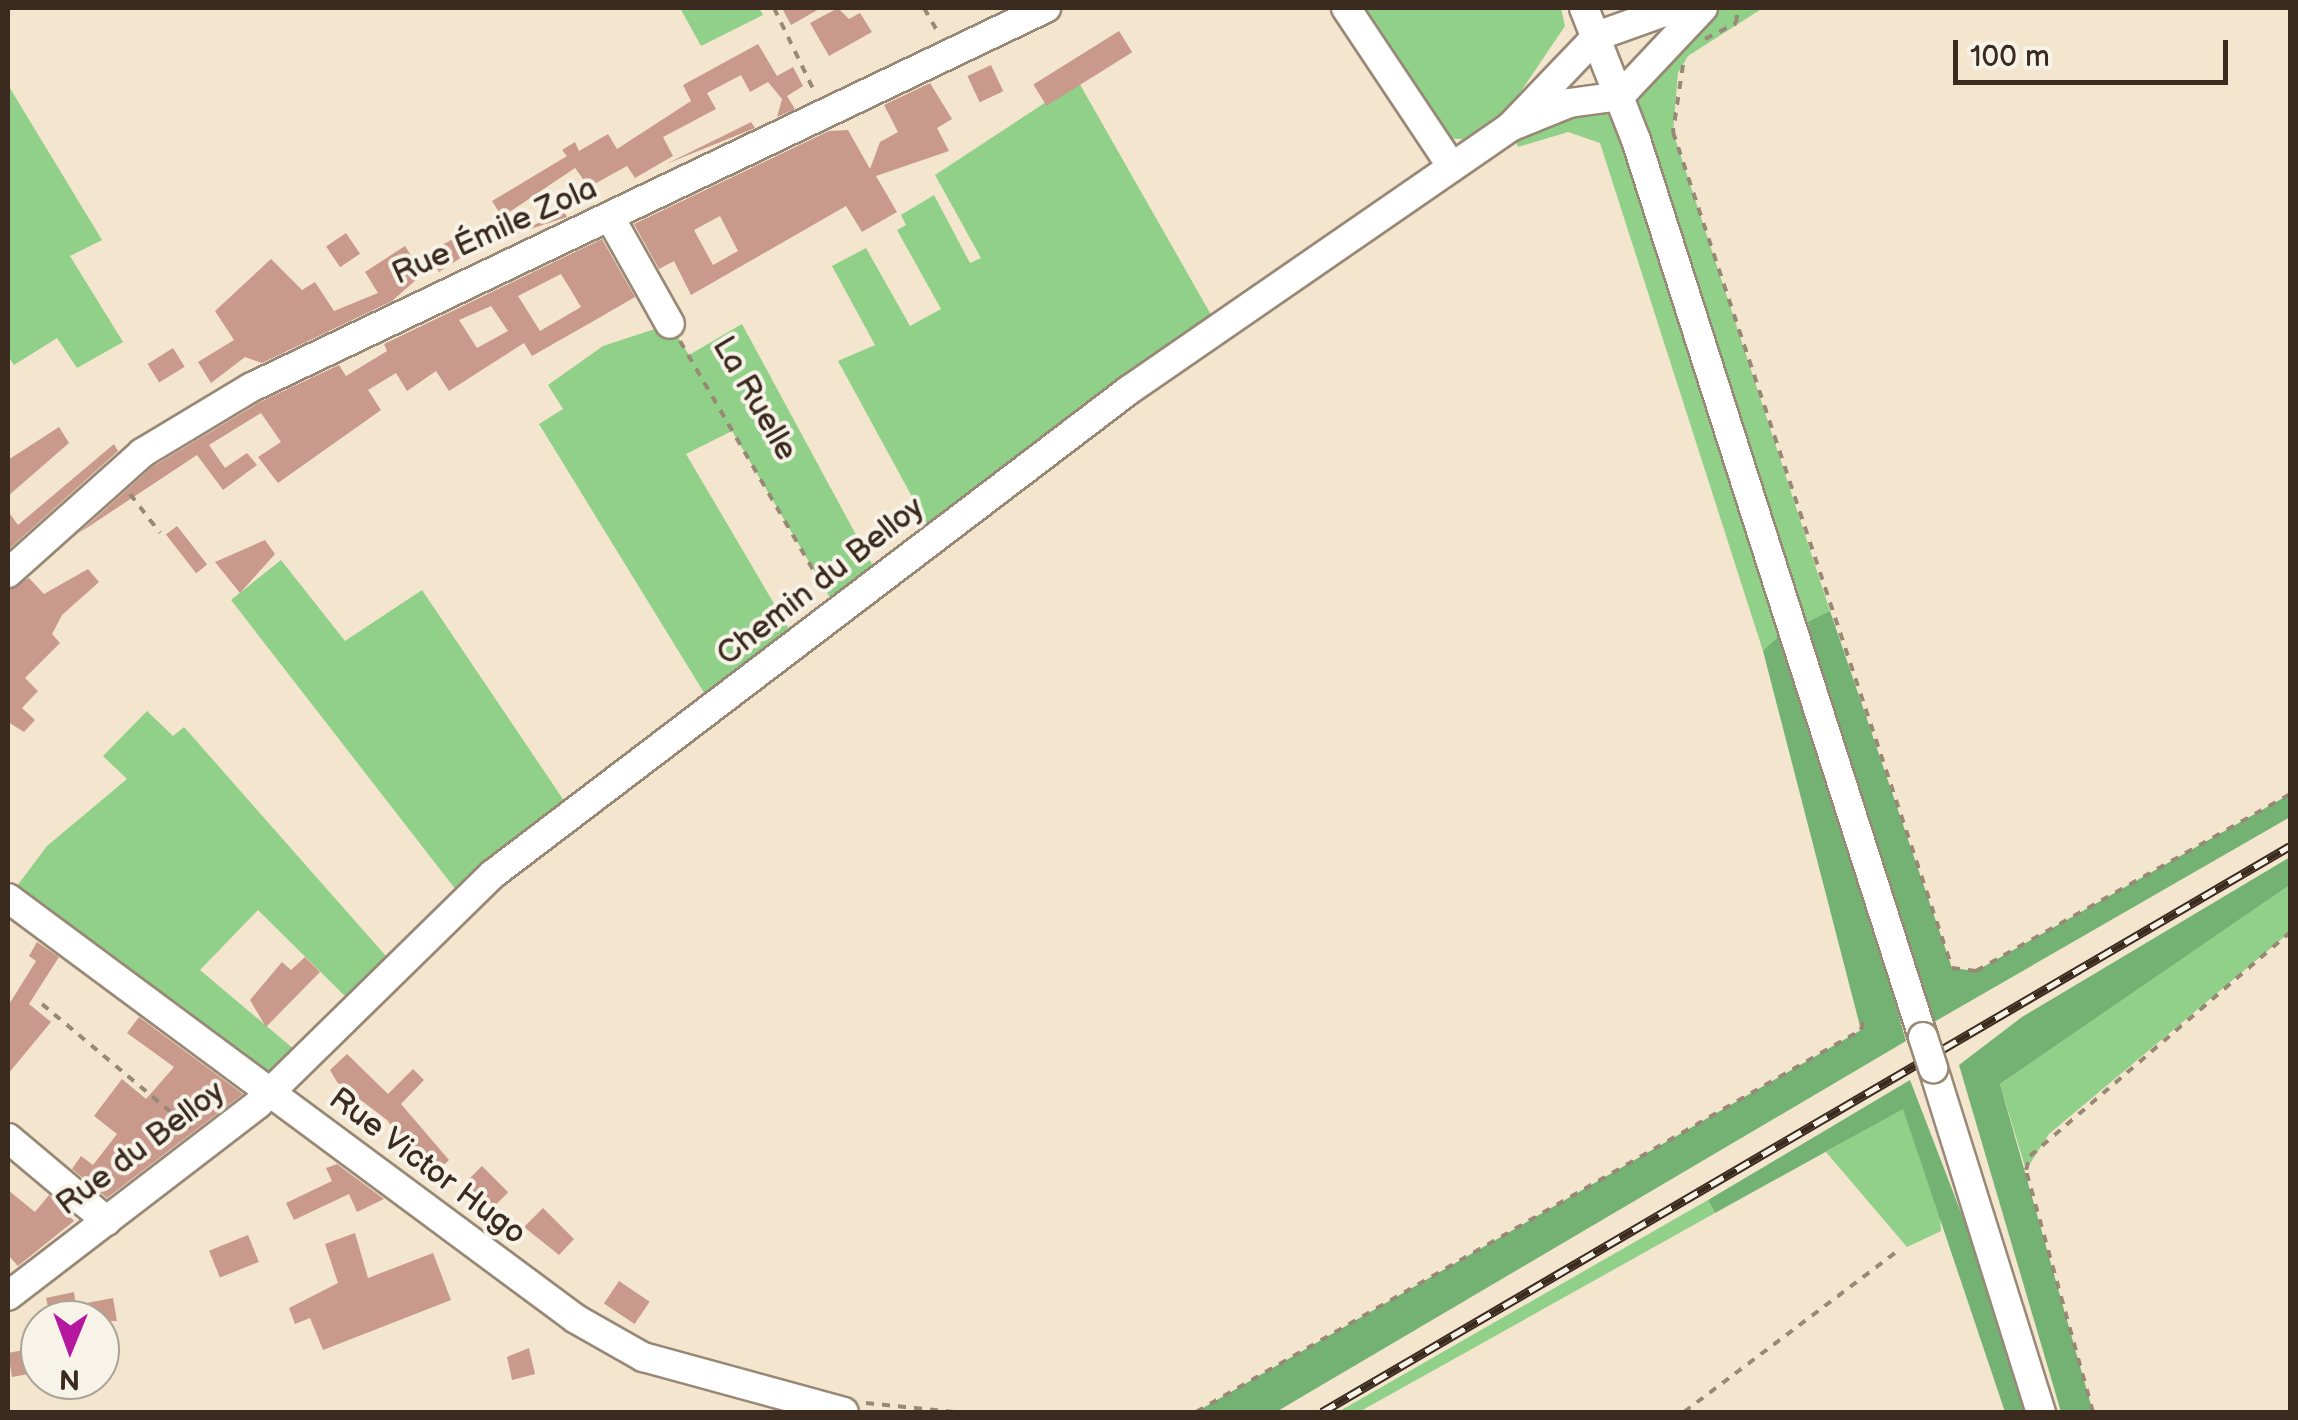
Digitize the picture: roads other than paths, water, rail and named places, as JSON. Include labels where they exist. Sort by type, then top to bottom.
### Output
[{"type":"street","name":"Rue Émile Zola","points":[[8,573],[114,475],[268,378],[611,219],[1046,8]]},
{"type":"street","points":[[1346,8],[1452,167]]},
{"type":"street","points":[[1584,8],[1620,96],[2041,1412]]},
{"type":"street","points":[[1510,127],[1597,36],[1675,8]]},
{"type":"street","points":[[1510,127],[1569,103],[1620,96],[1702,8]]},
{"type":"street","name":"Chemin du Belloy","points":[[270,1094],[393,964],[505,864],[1129,390],[1510,127]]},
{"type":"street","name":"La Ruelle","points":[[611,219],[670,324]]},
{"type":"street","name":"Rue Victor Hugo","points":[[8,898],[510,1273],[642,1357],[835,1407]]},
{"type":"street","name":"Rue du Belloy","points":[[8,1296],[270,1094]]},
{"type":"street","points":[[8,1138],[107,1221]]},
{"type":"railway","points":[[1322,1412],[2290,846]]}]
